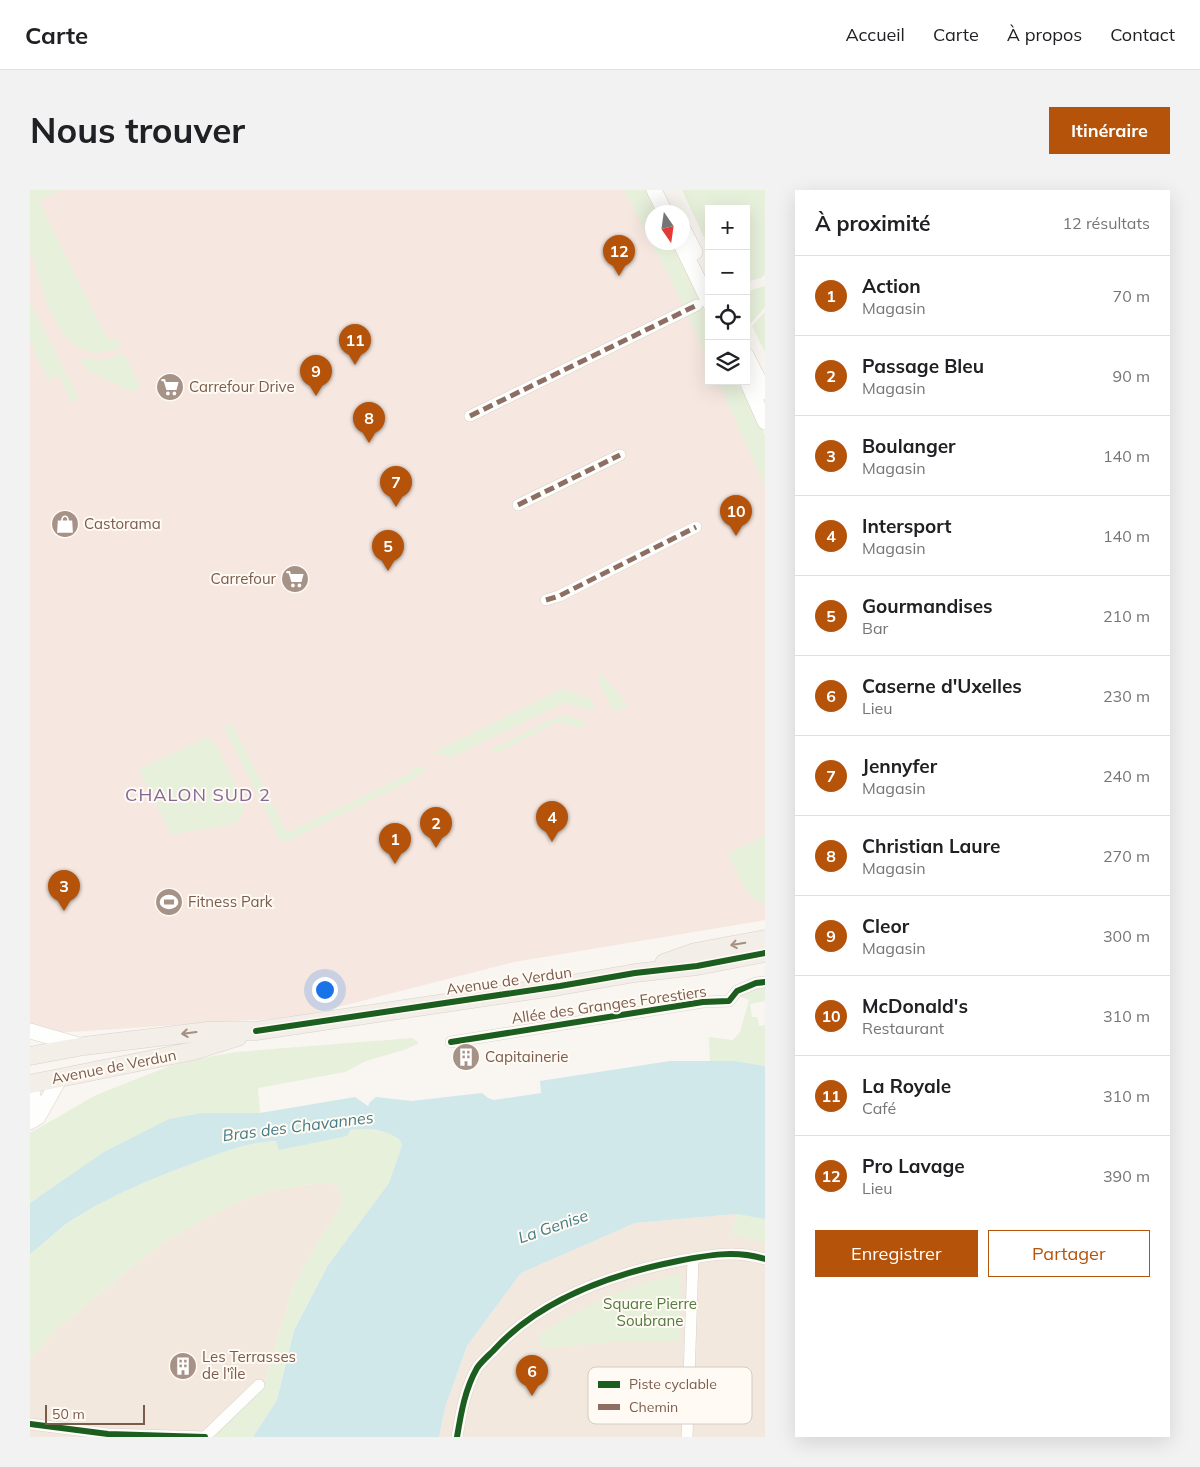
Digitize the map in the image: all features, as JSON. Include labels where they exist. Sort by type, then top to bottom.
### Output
[{"type":"main road","points":[[654,190],[662,205]]},
{"type":"main road","points":[[664,190],[672,205]]},
{"type":"main road","points":[[690,243],[705,272]]},
{"type":"main road","points":[[683,250],[703,303]]},
{"type":"main road","points":[[750,363],[765,392]]},
{"type":"main road","points":[[749,385],[765,422]]},
{"type":"main road","name":"Avenue de Verdun","points":[[635,974],[695,952],[765,939]]},
{"type":"main road","name":"Avenue de Verdun","points":[[30,1056],[84,1046],[208,1031],[256,1031],[697,966],[765,953]]},
{"type":"main road","points":[[30,1031],[84,1046]]},
{"type":"main road","name":"Avenue de Verdun","points":[[30,1084],[193,1051],[256,1031]]},
{"type":"main road","points":[[34,1119],[60,1078]]},
{"type":"main road","points":[[30,1084],[34,1119]]},
{"type":"street","points":[[470,416],[703,303]]},
{"type":"street","points":[[518,505],[620,455]]},
{"type":"street","points":[[546,600],[559,596],[696,527]]},
{"type":"street","name":"Allée des Granges Forestiers","points":[[451,1042],[703,1002],[729,1001],[737,991],[756,983],[765,982]]},
{"type":"street","points":[[456,1437],[466,1393],[478,1367],[502,1341],[554,1304],[601,1282],[644,1268],[708,1255],[734,1253],[765,1258]]},
{"type":"street","points":[[690,1367],[693,1258]]},
{"type":"street","points":[[30,1424],[108,1434],[205,1437],[259,1385]]},
{"type":"street","points":[[687,1437],[688,1424]]},
{"type":"shaded area","points":[[30,190],[632,190],[645,224],[645,250],[657,250],[705,331],[705,385],[730,385],[765,463],[765,920],[514,962],[299,1017],[55,1033],[30,1024]]},
{"type":"shaded area","points":[[312,1184],[334,1184],[340,1190],[342,1201],[340,1209],[320,1239],[292,1289],[264,1385],[217,1431],[214,1437],[30,1437],[30,1359],[55,1330],[163,1242],[229,1206],[268,1191]]},
{"type":"shaded area","points":[[736,1214],[765,1219],[765,1437],[439,1437],[445,1408],[467,1346],[521,1273],[635,1223]]},
{"type":"green space","points":[[30,190],[62,190],[39,201],[108,341],[116,338],[121,347],[104,352],[90,352],[78,347],[59,327],[46,299],[30,252]]},
{"type":"green space","points":[[624,190],[646,190],[654,205],[645,205],[645,230]]},
{"type":"green space","points":[[682,190],[765,190],[765,274],[761,278],[750,281],[750,205],[705,205],[705,239]]},
{"type":"green space","points":[[655,250],[678,250],[705,304],[705,352]]},
{"type":"green space","points":[[765,286],[765,307],[751,323],[750,322],[750,291]]},
{"type":"green space","points":[[30,302],[79,399],[72,403],[59,375],[49,380],[30,342]]},
{"type":"green space","points":[[765,312],[765,352],[752,326]]},
{"type":"green space","points":[[124,353],[140,388],[132,392],[87,370],[83,364],[82,358],[107,360]]},
{"type":"green space","points":[[720,385],[744,385],[765,435],[765,487]]},
{"type":"green space","points":[[600,672],[629,706],[614,712],[599,683]]},
{"type":"green space","points":[[562,689],[591,699],[595,711],[564,703],[450,758],[432,753]]},
{"type":"green space","points":[[566,715],[586,722],[586,726],[578,728],[564,723],[553,724],[497,753],[489,750],[550,720]]},
{"type":"green space","points":[[232,724],[287,833],[411,773],[413,768],[428,767],[414,779],[286,842],[279,839],[224,728]]},
{"type":"green space","points":[[205,738],[212,739],[240,793],[244,808],[243,812],[234,824],[171,834],[139,769]]},
{"type":"green space","points":[[765,835],[765,903],[755,901],[744,887],[728,854]]},
{"type":"green space","points":[[765,985],[765,1001],[750,1004],[752,1017],[757,1017],[759,1026],[765,1025],[765,1066],[735,1061],[710,1061],[709,1037],[733,1040],[740,1032],[749,1000],[739,996]]},
{"type":"green space","points":[[412,1038],[419,1043],[407,1049],[366,1061],[345,1072],[258,1088],[260,1113],[203,1113],[30,1203],[30,1133],[96,1095],[167,1067],[196,1059],[236,1052]]},
{"type":"green space","points":[[359,1129],[389,1132],[400,1140],[402,1145],[389,1183],[328,1265],[294,1329],[277,1400],[253,1437],[214,1437],[217,1431],[264,1385],[292,1289],[320,1239],[340,1209],[342,1201],[340,1190],[334,1184],[312,1184],[268,1191],[229,1206],[163,1242],[55,1330],[30,1359],[30,1254],[66,1225],[97,1206],[147,1181],[227,1151],[246,1145],[276,1141],[279,1149]]},
{"type":"green space","points":[[736,1214],[765,1219],[765,1243],[732,1234]]},
{"type":"green space","name":"Square Pierre Soubrane","points":[[681,1274],[680,1342],[613,1342],[541,1349],[540,1334],[573,1314],[625,1290]]},
{"type":"water","points":[[670,1061],[735,1061],[765,1066],[765,1219],[736,1214],[635,1223],[521,1273],[467,1346],[445,1408],[439,1437],[253,1437],[277,1400],[294,1330],[328,1265],[389,1183],[402,1145],[395,1136],[383,1131],[370,1129],[351,1130],[347,1136],[279,1150],[276,1141],[246,1145],[227,1151],[147,1181],[113,1197],[65,1225],[30,1254],[30,1203],[104,1152],[169,1119],[203,1113],[260,1113],[355,1097],[368,1106],[376,1097],[412,1101],[482,1093],[494,1100],[541,1093],[540,1081]]},
{"type":"marked path","points":[[470,416],[697,305]]},
{"type":"marked path","points":[[518,505],[620,455]]},
{"type":"marked path","points":[[546,600],[559,596],[696,527]]},
{"type":"cycle path","points":[[256,1031],[560,986],[635,973],[697,966],[765,953]]},
{"type":"cycle path","points":[[451,1042],[703,1002],[729,1001],[737,991],[756,983],[765,982]]},
{"type":"cycle path","points":[[457,1437],[466,1393],[479,1366],[511,1333],[532,1317],[554,1304],[578,1292],[628,1273],[678,1261],[711,1255],[732,1254],[765,1259]]},
{"type":"cycle path","points":[[30,1424],[108,1434],[205,1437]]},
{"type":"place","name":"Pro Lavage","points":[[619,276]]},
{"type":"place","name":"La Royale","points":[[355,365]]},
{"type":"place","name":"Carrefour Drive","points":[[170,387]]},
{"type":"place","name":"Cleor","points":[[316,396]]},
{"type":"place","name":"Christian Laure","points":[[369,443]]},
{"type":"place","name":"Jennyfer","points":[[396,507]]},
{"type":"place","name":"Castorama","points":[[65,524]]},
{"type":"place","name":"McDonald's","points":[[736,536]]},
{"type":"place","name":"Gourmandises","points":[[388,571]]},
{"type":"place","name":"Carrefour","points":[[295,579]]},
{"type":"place","name":"Intersport","points":[[552,842]]},
{"type":"place","name":"Passage Bleu","points":[[436,848]]},
{"type":"place","name":"Action","points":[[395,864]]},
{"type":"place","name":"Fitness Park","points":[[169,902]]},
{"type":"place","name":"Boulanger","points":[[64,911]]},
{"type":"place","name":"Capitainerie","points":[[466,1057]]},
{"type":"place","name":"Les Terrasses de l'île","points":[[183,1366]]},
{"type":"place","name":"Caserne d'Uxelles","points":[[532,1396]]},
{"type":"district","name":"CHALON SUD 2","points":[[198,795]]},
{"type":"water label","name":"Bras des Chavannes","points":[[298,1126]]},
{"type":"water label","name":"La Genise","points":[[553,1226]]}]
